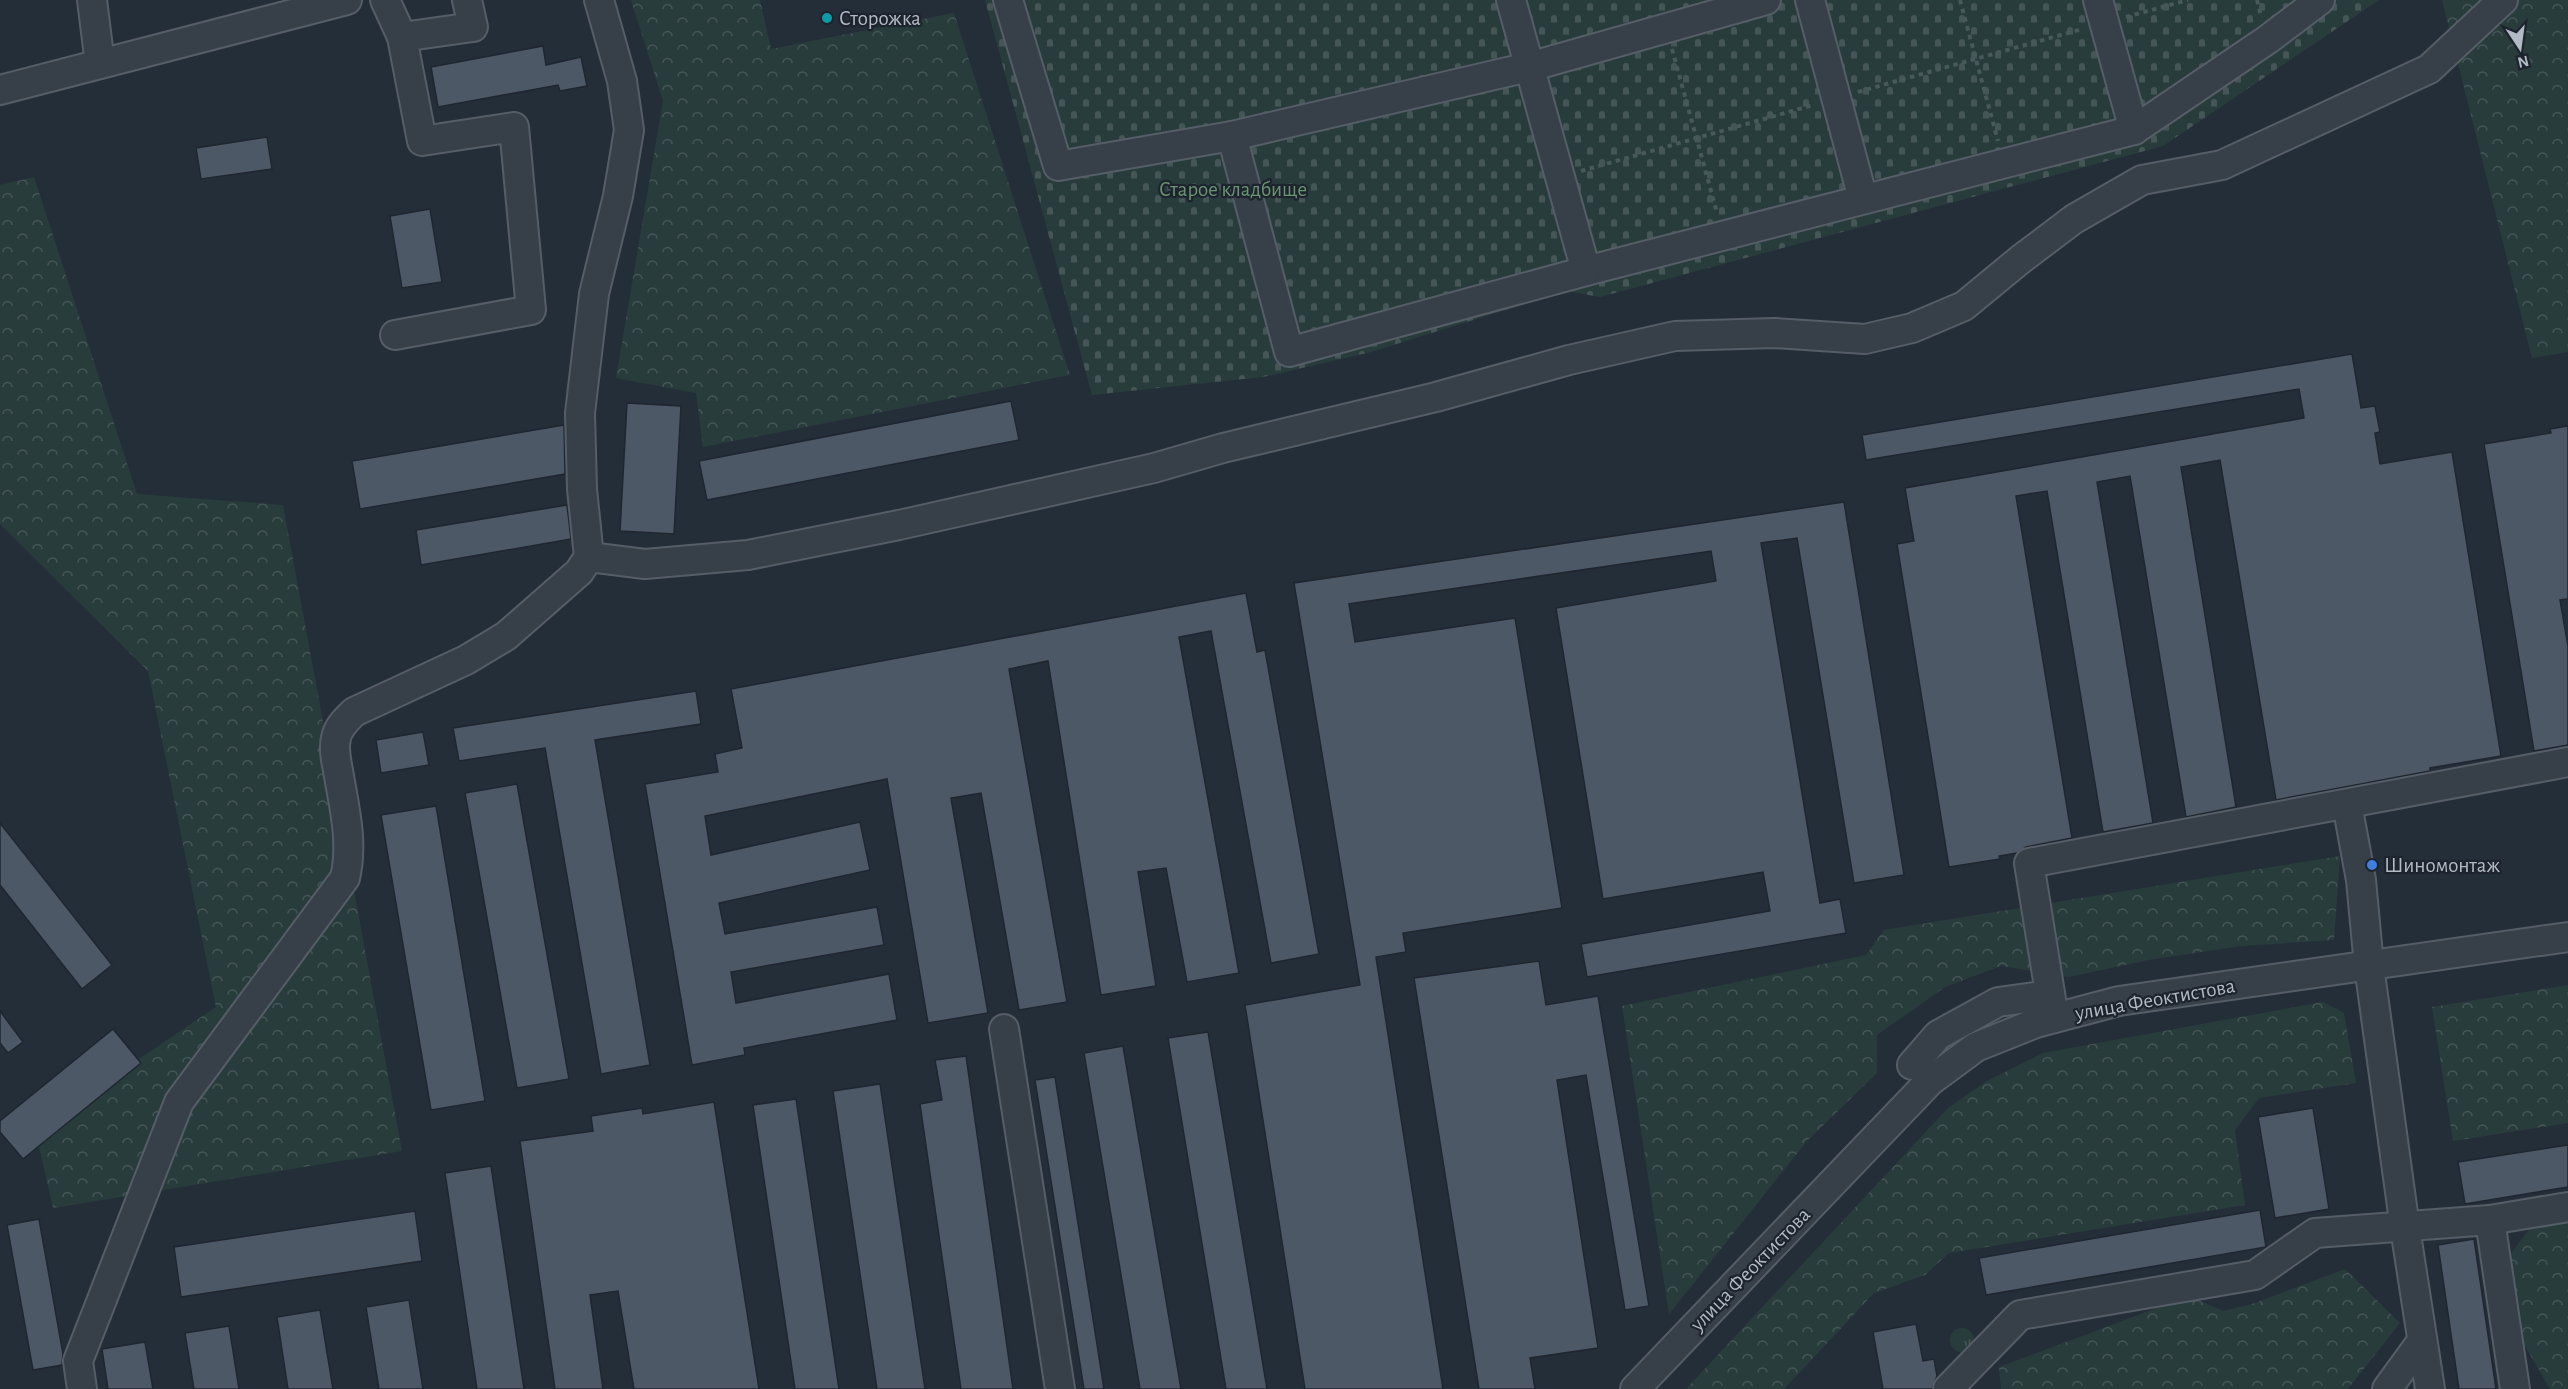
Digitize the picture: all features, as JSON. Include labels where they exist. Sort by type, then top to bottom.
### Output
[{"type":"street","points":[[92,0],[100,64]]},
{"type":"street","points":[[0,90],[347,0]]},
{"type":"street","points":[[386,0],[402,37],[422,141],[514,127],[531,310],[395,335]]},
{"type":"street","points":[[402,37],[473,27],[467,0]]},
{"type":"street","points":[[82,1389],[78,1361],[179,1102],[345,878],[349,861],[349,838],[336,756],[336,738],[343,722],[354,712],[466,660],[506,636],[579,572],[589,556],[582,489],[580,413],[594,294],[618,196],[629,130],[622,81],[599,0]]},
{"type":"street","points":[[1008,0],[1058,166],[1232,136],[1529,67],[1767,0]]},
{"type":"street","points":[[1510,0],[1586,271]]},
{"type":"street","points":[[1810,0],[1863,199]]},
{"type":"street","points":[[1232,136],[1289,352],[1586,271],[2134,130],[2267,40],[2320,0]]},
{"type":"street","points":[[589,556],[645,564],[748,555],[887,527],[1154,468],[1223,448],[1436,397],[1569,360],[1675,336],[1774,333],[1865,339],[1912,328],[1964,306],[2074,219],[2142,180],[2222,165],[2429,69],[2503,0]]},
{"type":"street","points":[[2101,11],[2134,130]]},
{"type":"street","points":[[1912,1065],[1938,1035],[1998,1002],[2052,1006],[2029,863],[2568,762]]},
{"type":"street","points":[[2347,804],[2361,880],[2369,966],[2404,1228],[2430,1389]]},
{"type":"street","name":"улица Феоктистова","points":[[1635,1389],[1930,1081],[1976,1047],[2052,1006],[2119,1001],[2568,937]]},
{"type":"street","points":[[1005,1029],[1060,1389]]},
{"type":"street","points":[[1948,1389],[2020,1315],[2255,1275],[2316,1233],[2490,1220],[2568,1207]]},
{"type":"street","points":[[2490,1220],[2516,1389]]},
{"type":"street","points":[[2387,1389],[2422,1341]]},
{"type":"path","points":[[1960,0],[2004,162]]},
{"type":"path","points":[[1560,176],[1975,57],[2101,11],[2188,0]]},
{"type":"path","points":[[1666,29],[1723,236]]},
{"type":"green space","points":[[631,0],[760,0],[771,49],[954,13],[1070,375],[703,447],[696,393],[616,378],[663,101]]},
{"type":"green space","name":"Старое кладбище","points":[[985,0],[2379,0],[2163,146],[1600,297],[1566,291],[1371,352],[1263,377],[1092,395]]},
{"type":"green space","points":[[2442,0],[2568,0],[2568,352],[2532,358]]},
{"type":"green space","points":[[34,177],[137,494],[283,505],[402,1151],[53,1208],[35,1129],[216,1007],[148,671],[0,524],[0,185]]},
{"type":"green space","points":[[2340,856],[2334,940],[2241,946],[2148,960],[2069,977],[2001,966],[1945,987],[1877,1035],[1877,1073],[1807,1141],[1669,1314],[1622,1006],[1866,955],[1884,930]]},
{"type":"green space","points":[[2568,985],[2568,1123],[2453,1141],[2432,1007]]},
{"type":"green space","points":[[2323,1002],[2344,1013],[2356,1083],[2259,1098],[2235,1130],[2245,1205],[1949,1253],[1925,1275],[1874,1293],[1784,1389],[1686,1389],[1948,1108],[1987,1081],[2043,1053]]},
{"type":"green space","points":[[2568,1219],[2568,1389],[2550,1389],[2521,1339],[2510,1255],[2533,1224]]},
{"type":"green space","points":[[2345,1269],[2400,1323],[2348,1389],[2001,1389],[1999,1367],[2189,1296],[2223,1311],[2252,1304]]},
{"type":"green space","points":[[1957,1328],[1967,1328],[1974,1335],[1974,1345],[1967,1352],[1957,1352],[1950,1345],[1950,1335]]},
{"type":"building","points":[[543,46],[546,65],[581,57],[587,86],[560,91],[558,85],[438,107],[431,67]]},
{"type":"building","points":[[267,137],[272,169],[201,179],[196,148]]},
{"type":"building","points":[[430,209],[442,282],[402,288],[390,216]]},
{"type":"building","points":[[2352,354],[2361,408],[2375,406],[2380,432],[2375,433],[2380,464],[2452,452],[2501,756],[2430,768],[2430,771],[2276,800],[2220,460],[2181,467],[2236,807],[2186,817],[2130,476],[2097,482],[2153,823],[2103,832],[2047,491],[2016,496],[2072,838],[2026,847],[2017,853],[1999,856],[2000,859],[1949,867],[1897,544],[1914,541],[1905,488],[2304,418],[2299,389],[1866,460],[1862,435]]},
{"type":"building","points":[[1011,401],[1019,440],[707,500],[699,461]]},
{"type":"building","points":[[627,403],[681,406],[674,534],[620,531]]},
{"type":"building","points":[[564,425],[565,474],[360,509],[352,461]]},
{"type":"building","points":[[2568,426],[2568,599],[2560,600],[2568,646],[2568,745],[2534,751],[2484,444],[2551,433],[2550,429]]},
{"type":"building","points":[[1844,502],[1904,875],[1854,883],[1797,538],[1761,543],[1820,903],[1840,899],[1846,933],[1587,977],[1581,944],[1770,911],[1763,872],[1603,899],[1556,608],[1716,581],[1711,551],[1349,604],[1355,642],[1515,618],[1562,908],[1403,933],[1406,952],[1376,957],[1443,1389],[1305,1389],[1245,1005],[1360,985],[1294,583]]},
{"type":"building","points":[[567,505],[571,539],[421,565],[416,530]]},
{"type":"building","points":[[1246,593],[1257,652],[1265,650],[1319,954],[1271,963],[1211,631],[1179,637],[1239,973],[1187,982],[1166,868],[1138,872],[1156,986],[1101,995],[1048,661],[1009,669],[1067,1002],[1019,1010],[981,793],[951,798],[988,1013],[928,1023],[887,779],[705,816],[711,855],[860,822],[870,870],[719,903],[725,934],[877,907],[884,945],[731,972],[736,1003],[889,974],[897,1020],[744,1048],[745,1055],[692,1065],[645,784],[718,772],[715,754],[742,748],[731,689]]},
{"type":"building","points":[[696,691],[701,724],[595,740],[650,1065],[601,1074],[545,748],[459,761],[453,728]]},
{"type":"building","points":[[423,732],[429,765],[381,773],[376,740]]},
{"type":"building","points":[[517,784],[569,1079],[517,1088],[465,793]]},
{"type":"building","points":[[436,806],[485,1101],[431,1110],[381,815]]},
{"type":"building","points":[[0,823],[112,965],[82,989],[0,885]]},
{"type":"building","points":[[1539,961],[1546,1005],[1598,996],[1649,1306],[1625,1310],[1586,1075],[1557,1080],[1598,1348],[1530,1358],[1535,1389],[1479,1389],[1414,978]]},
{"type":"building","points":[[0,1011],[23,1042],[8,1053],[0,1043]]},
{"type":"building","points":[[113,1029],[141,1063],[23,1159],[0,1132],[0,1121]]},
{"type":"building","points":[[1208,1032],[1267,1389],[1226,1389],[1168,1038]]},
{"type":"building","points":[[1123,1046],[1181,1389],[1140,1389],[1084,1053]]},
{"type":"building","points":[[966,1056],[1013,1389],[961,1389],[920,1104],[942,1100],[935,1060]]},
{"type":"building","points":[[1055,1077],[1104,1389],[1084,1389],[1035,1080]]},
{"type":"building","points":[[880,1084],[925,1389],[877,1389],[833,1091]]},
{"type":"building","points":[[796,1099],[839,1389],[795,1389],[753,1105]]},
{"type":"building","points":[[714,1102],[759,1389],[634,1389],[618,1291],[590,1295],[603,1389],[555,1389],[520,1141],[593,1131],[591,1116],[642,1108],[643,1114]]},
{"type":"building","points":[[2313,1108],[2329,1209],[2275,1218],[2258,1117]]},
{"type":"building","points":[[2568,1145],[2568,1187],[2465,1204],[2458,1162]]},
{"type":"building","points":[[491,1166],[524,1389],[477,1389],[445,1173]]},
{"type":"building","points":[[2260,1210],[2266,1247],[1986,1295],[1979,1258]]},
{"type":"building","points":[[415,1211],[422,1261],[181,1297],[174,1247]]},
{"type":"building","points":[[39,1219],[63,1354],[62,1365],[33,1370],[7,1225]]},
{"type":"building","points":[[2474,1239],[2496,1389],[2459,1389],[2438,1245]]},
{"type":"building","points":[[409,1300],[423,1389],[379,1389],[366,1307]]},
{"type":"building","points":[[320,1310],[333,1389],[288,1389],[277,1317]]},
{"type":"building","points":[[1916,1324],[1923,1361],[1934,1359],[1937,1376],[1932,1389],[1883,1389],[1873,1332]]},
{"type":"building","points":[[229,1326],[239,1389],[194,1389],[185,1333]]},
{"type":"building","points":[[145,1342],[153,1389],[108,1389],[102,1349]]},
{"type":"place","name":"Сторожка","points":[[827,18]]},
{"type":"place","name":"Шиномонтаж","points":[[2372,865]]}]
